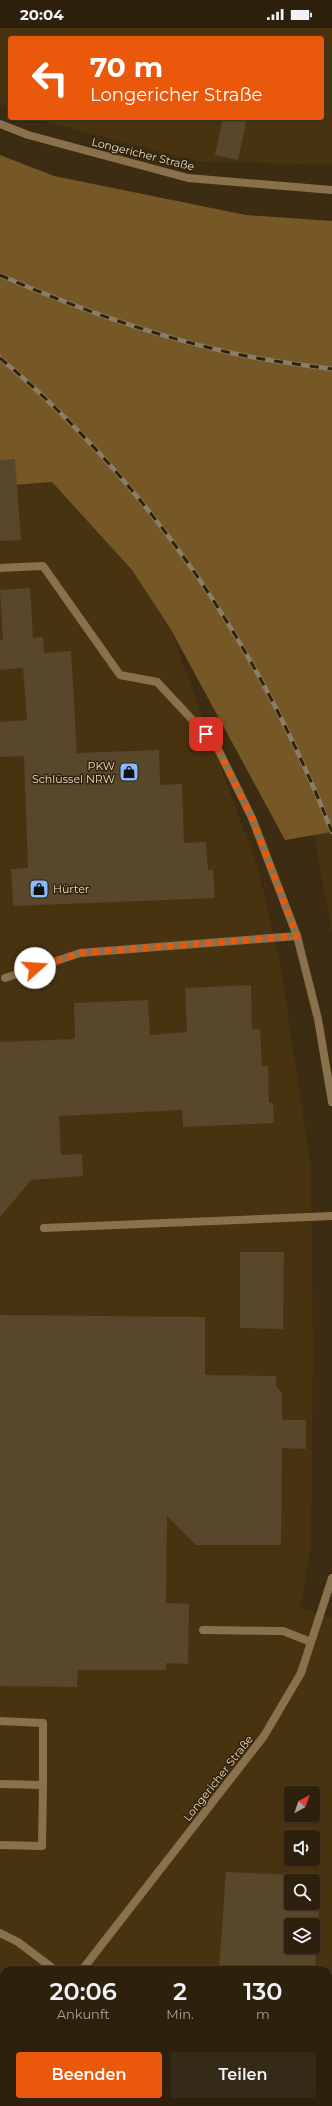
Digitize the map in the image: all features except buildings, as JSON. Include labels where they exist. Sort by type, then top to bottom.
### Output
[{"type":"street","name":"Longericher Straße","points":[[0,124],[28,135],[188,178],[332,190]]},
{"type":"street","points":[[0,568],[43,566],[120,675],[157,682],[216,745],[252,818],[297,936],[318,1020],[332,1102]]},
{"type":"street","points":[[2,978],[80,953],[297,936]]},
{"type":"street","points":[[44,1228],[332,1216]]},
{"type":"street","name":"Longericher Straße","points":[[85,1966],[264,1736],[301,1673],[332,1578]]},
{"type":"street","points":[[203,1630],[283,1631],[311,1642]]},
{"type":"street","points":[[0,1721],[43,1723],[42,1846],[0,1845]]},
{"type":"street","points":[[0,1784],[43,1785]]},
{"type":"street","points":[[0,1933],[18,1942],[50,1966]]},
{"type":"shaded area","points":[[0,28],[332,28],[332,165],[198,161],[40,120],[324,120],[324,36],[8,36],[8,107],[0,104]]},
{"type":"shaded area","points":[[0,155],[54,176],[246,215],[332,221],[332,832],[285,840],[170,628],[132,570],[52,482],[0,486]]},
{"type":"shaded area","points":[[52,482],[132,570],[170,628],[259,872],[281,969],[311,1168],[313,1350],[311,1546],[300,1608],[332,1618],[332,1966],[0,1966],[0,486]]},
{"type":"shaded area","points":[[332,832],[332,933],[314,834]]},
{"type":"railway","points":[[0,275],[83,309],[169,337],[240,355],[332,369]]},
{"type":"railway","points":[[0,358],[55,407],[105,460],[152,516],[196,574],[235,635],[271,699],[303,764],[332,832]]},
{"type":"place","name":"PKW Schlüssel NRW","points":[[129,772]]},
{"type":"place","name":"Hürter","points":[[39,889]]},
{"type":"route","points":[[35,968],[80,953],[297,936],[252,818],[216,745],[206,734]]}]
